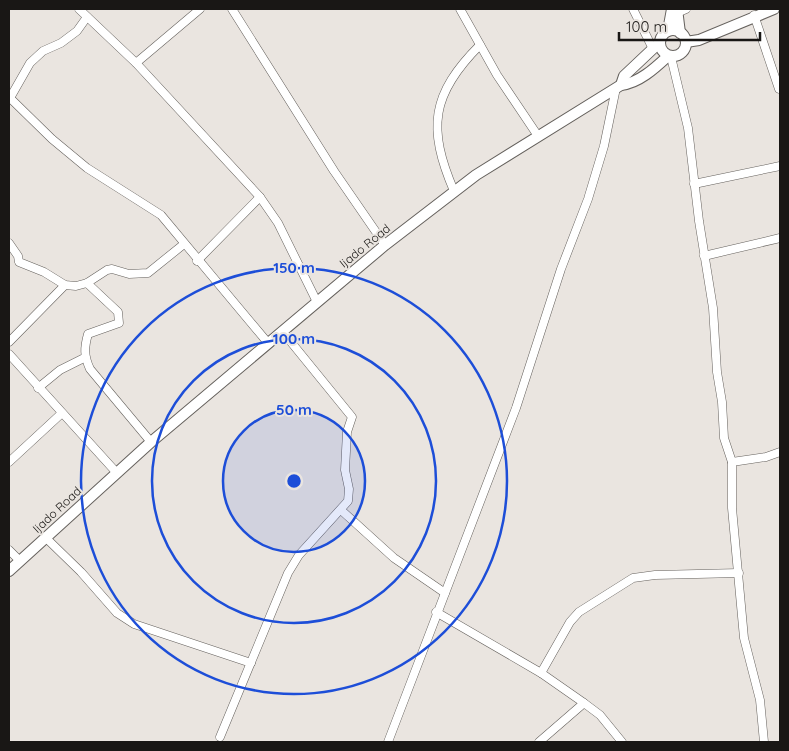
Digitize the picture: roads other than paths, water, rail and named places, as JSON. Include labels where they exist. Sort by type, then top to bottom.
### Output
[{"type":"street","points":[[79,9],[136,63],[260,197],[278,223],[317,302]]},
{"type":"street","points":[[136,63],[200,9]]},
{"type":"street","points":[[232,9],[334,171],[385,246]]},
{"type":"street","points":[[460,9],[496,75],[538,136]]},
{"type":"street","points":[[633,9],[656,46],[662,52],[669,56],[682,53],[686,42]]},
{"type":"street","points":[[686,42],[699,40],[774,9]]},
{"type":"street","points":[[656,46],[662,36],[668,31],[678,10]]},
{"type":"street","points":[[678,10],[680,33],[686,42]]},
{"type":"street","points":[[754,16],[779,89]]},
{"type":"street","points":[[87,17],[78,31],[61,43],[43,51],[30,62],[9,98],[52,139],[87,168],[160,215],[268,343]]},
{"type":"street","points":[[668,31],[680,33]]},
{"type":"street","points":[[454,191],[438,147],[437,124],[441,96],[465,60],[480,45]]},
{"type":"street","name":"Ijado Road","points":[[619,87],[624,76],[656,46]]},
{"type":"street","points":[[669,56],[688,128],[704,256],[716,324],[717,372],[722,402],[724,438],[732,462],[732,508],[744,638],[760,700],[764,742]]},
{"type":"street","name":"Ijado Road","points":[[9,571],[151,442],[317,302],[454,191],[538,136],[619,87],[641,78],[669,56]]},
{"type":"street","points":[[388,742],[436,612],[516,408],[561,269],[588,199],[619,87]]},
{"type":"street","points":[[694,184],[780,166]]},
{"type":"street","points":[[197,261],[260,197]]},
{"type":"street","points":[[704,256],[780,238]]},
{"type":"street","points":[[9,243],[18,256],[19,262],[44,272],[65,285],[87,283],[107,270],[112,269],[129,274],[148,273],[184,244]]},
{"type":"street","points":[[87,283],[118,312],[119,324],[88,334],[84,346],[84,358],[90,369],[151,442]]},
{"type":"street","points":[[9,342],[65,285]]},
{"type":"street","points":[[220,737],[288,573],[299,555],[341,510],[349,495],[345,470],[346,432],[352,418],[282,331]]},
{"type":"street","points":[[9,354],[116,472]]},
{"type":"street","points":[[38,388],[60,370],[84,358]]},
{"type":"street","points":[[9,462],[62,413]]},
{"type":"street","points":[[732,462],[780,452]]},
{"type":"street","points":[[341,510],[394,558],[445,592]]},
{"type":"street","points":[[45,538],[81,572],[117,613],[134,624],[171,638],[251,662]]},
{"type":"street","points":[[9,550],[20,561]]},
{"type":"street","points":[[541,673],[570,622],[580,612],[623,583],[633,578],[655,575],[738,573]]},
{"type":"street","points":[[436,612],[541,673],[584,703],[600,715],[622,742]]},
{"type":"street","points":[[539,742],[584,703]]}]
